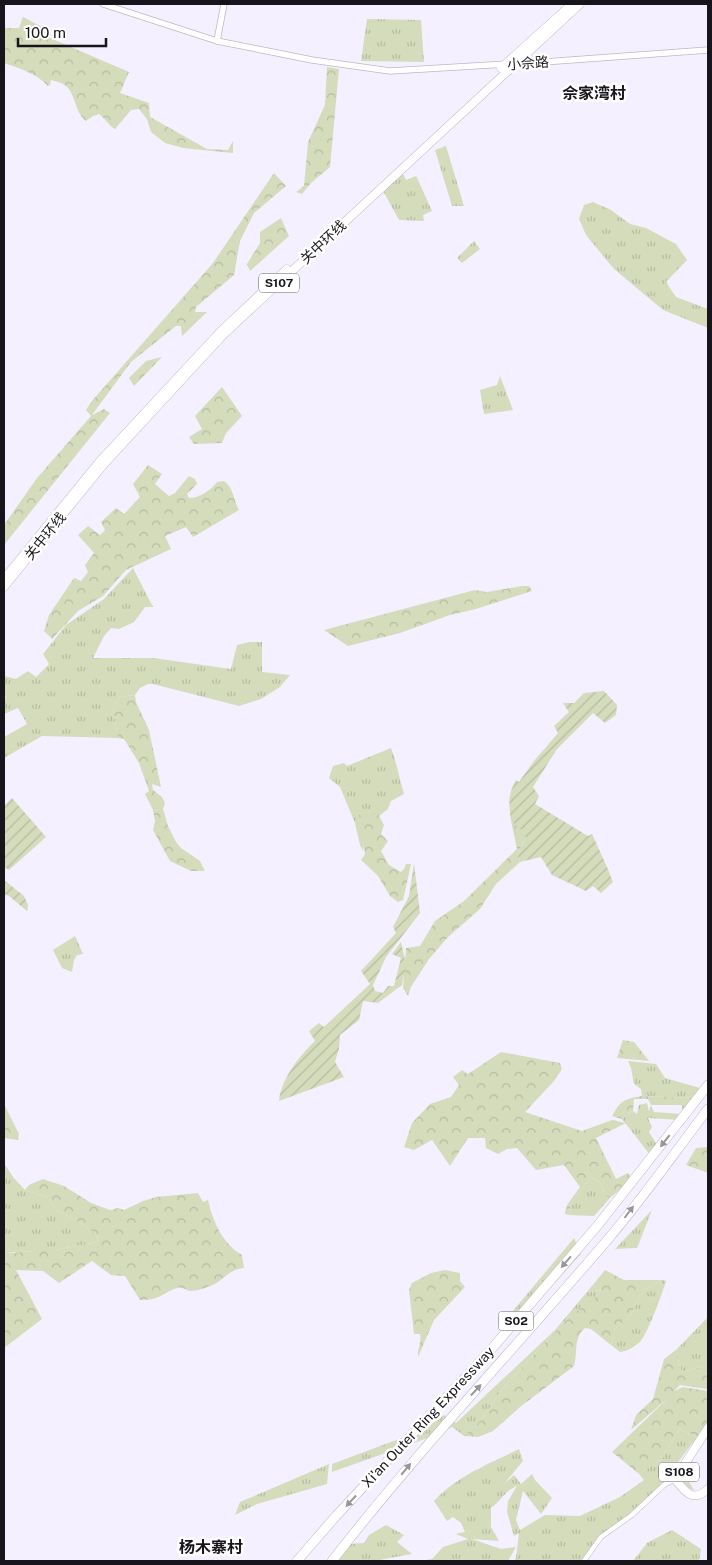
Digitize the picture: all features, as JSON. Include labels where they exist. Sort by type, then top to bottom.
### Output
[{"type":"highway","name":"Xi'an Outer Ring Expressway","points":[[297,1561],[336,1516],[489,1352],[598,1225],[708,1085]]},
{"type":"highway","name":"Xi'an Outer Ring Expressway","points":[[332,1561],[443,1426],[599,1250],[708,1109]]},
{"type":"main road","name":"关中环线","points":[[4,587],[104,464],[224,334],[572,4]]},
{"type":"main road","name":"关中环线","points":[[4,579],[100,461],[220,331],[509,64],[580,4]]},
{"type":"main road","name":"S108","points":[[708,1428],[675,1479],[684,1491],[692,1496],[701,1496],[708,1489]]},
{"type":"street","name":"小佘路","points":[[103,4],[217,41],[314,60],[390,71],[708,50]]},
{"type":"street","points":[[217,41],[224,4]]},
{"type":"street","points":[[584,1561],[601,1538],[632,1515],[664,1485],[675,1479]]},
{"type":"green space","points":[[23,17],[44,28],[50,38],[129,72],[120,93],[149,103],[150,117],[207,149],[228,150],[233,141],[233,153],[183,148],[165,143],[151,132],[147,119],[139,109],[131,110],[115,129],[99,114],[86,121],[82,118],[72,94],[65,85],[51,80],[48,86],[22,69],[4,63],[4,28],[19,28]]},
{"type":"green space","points":[[367,19],[421,20],[424,62],[361,61]]},
{"type":"green space","points":[[327,67],[339,69],[330,167],[311,183],[302,194],[296,192],[304,186],[308,142],[325,105]]},
{"type":"green space","points":[[446,146],[464,206],[452,206],[435,150]]},
{"type":"green space","points":[[274,173],[286,186],[254,213],[240,241],[234,275],[196,307],[195,312],[207,312],[182,336],[181,326],[176,326],[131,362],[92,415],[104,409],[110,413],[4,545],[4,525],[37,478],[91,416],[86,410],[91,402],[213,263]]},
{"type":"green space","points":[[403,174],[406,180],[416,176],[432,211],[423,215],[424,221],[399,220],[382,189]]},
{"type":"green space","points":[[593,202],[611,210],[630,224],[646,228],[676,244],[687,260],[666,282],[676,297],[708,309],[708,328],[663,310],[614,269],[586,235],[579,219],[584,205]]},
{"type":"green space","points":[[281,218],[289,236],[250,271],[247,264],[260,243],[260,232]]},
{"type":"green space","points":[[474,241],[480,249],[462,263],[457,258]]},
{"type":"green space","points":[[162,357],[134,386],[129,378],[146,361]]},
{"type":"green space","points":[[500,376],[513,410],[484,414],[480,390],[497,385]]},
{"type":"green space","points":[[222,387],[242,416],[226,433],[222,443],[194,444],[189,437],[202,429],[195,416]]},
{"type":"green space","points":[[148,465],[162,474],[155,484],[169,496],[175,493],[189,476],[195,479],[197,484],[187,494],[189,498],[201,495],[217,482],[224,481],[232,491],[239,510],[193,537],[186,527],[165,536],[171,549],[126,570],[103,596],[78,611],[52,639],[44,631],[49,615],[74,578],[81,581],[88,572],[85,565],[94,553],[78,535],[88,526],[100,535],[105,530],[101,522],[116,508],[124,514],[140,497],[133,484]]},
{"type":"green space","points":[[133,568],[153,607],[145,607],[134,622],[119,629],[111,628],[104,636],[93,658],[153,658],[231,669],[237,645],[249,642],[262,642],[262,672],[290,675],[280,687],[261,699],[239,706],[148,684],[140,688],[135,695],[120,697],[113,709],[118,738],[42,736],[4,758],[4,737],[27,724],[18,708],[4,714],[4,700],[6,697],[4,694],[4,676],[16,679],[28,671],[36,677],[49,664],[43,654],[66,625],[104,599]]},
{"type":"green space","points":[[529,586],[532,591],[476,609],[450,615],[400,633],[348,646],[324,630],[475,590],[487,592]]},
{"type":"green space","points":[[604,691],[617,705],[616,715],[605,723],[593,713],[557,749],[533,787],[539,796],[535,804],[588,836],[592,834],[613,882],[601,893],[593,886],[586,891],[552,875],[541,857],[520,862],[517,855],[526,837],[523,831],[511,821],[509,800],[516,780],[519,782],[558,733],[554,726],[569,712],[563,703],[574,703],[584,693]]},
{"type":"green space","points":[[135,695],[136,702],[149,730],[161,787],[152,784],[153,790],[162,797],[165,803],[163,809],[168,826],[176,842],[181,848],[200,861],[205,871],[191,871],[170,861],[153,830],[155,821],[153,810],[145,794],[149,791],[139,763],[124,739],[118,738],[113,709],[120,697]]},
{"type":"green space","points":[[391,748],[404,794],[391,801],[388,809],[379,816],[374,808],[363,851],[355,823],[340,787],[329,778],[333,766],[344,763],[347,766]]},
{"type":"green space","points":[[12,798],[46,837],[9,870],[4,867],[4,806]]},
{"type":"green space","points":[[375,808],[384,825],[381,834],[388,841],[381,851],[389,865],[401,872],[406,864],[411,864],[403,900],[398,902],[390,896],[378,876],[361,860],[365,854],[359,815]]},
{"type":"green space","points":[[511,821],[524,831],[526,837],[517,855],[520,862],[496,884],[480,909],[448,937],[429,959],[411,987],[408,996],[403,988],[406,948],[420,946],[435,921],[464,901],[517,849]]},
{"type":"green space","points":[[414,863],[420,913],[386,957],[373,985],[375,991],[383,993],[388,986],[394,986],[401,958],[392,954],[401,942],[406,964],[402,985],[378,1003],[363,1001],[359,1020],[340,1035],[339,1049],[335,1062],[344,1077],[279,1101],[287,1076],[303,1053],[315,1041],[309,1031],[319,1023],[324,1027],[370,984],[361,971],[396,933],[393,927],[409,896]]},
{"type":"green space","points":[[4,880],[24,896],[28,905],[27,911],[4,894]]},
{"type":"green space","points":[[75,936],[83,954],[77,955],[72,972],[62,968],[53,950]]},
{"type":"green space","points":[[623,1040],[634,1042],[649,1061],[617,1058]]},
{"type":"green space","points":[[501,1052],[560,1063],[562,1069],[554,1081],[525,1112],[582,1131],[612,1120],[626,1123],[596,1138],[616,1179],[628,1173],[632,1179],[610,1198],[604,1195],[599,1182],[591,1177],[571,1203],[569,1215],[565,1214],[567,1205],[580,1187],[564,1165],[536,1170],[517,1148],[507,1149],[498,1154],[486,1148],[485,1138],[468,1138],[450,1166],[432,1140],[414,1150],[404,1147],[412,1123],[430,1104],[451,1097],[459,1085],[453,1077],[462,1070],[468,1074]]},
{"type":"green space","points":[[628,1061],[656,1064],[665,1078],[700,1088],[692,1098],[642,1096],[641,1089],[634,1084]]},
{"type":"green space","points":[[642,1096],[692,1098],[682,1114],[682,1105],[651,1105],[648,1099],[634,1099],[633,1111],[622,1119],[612,1116],[624,1101]]},
{"type":"green space","points":[[647,1103],[649,1111],[651,1105],[654,1112],[682,1114],[679,1120],[648,1118],[652,1127],[649,1132],[659,1148],[651,1156],[622,1119],[633,1111],[637,1114],[639,1105]]},
{"type":"green space","points":[[4,1104],[19,1134],[18,1140],[4,1138]]},
{"type":"green space","points":[[708,1147],[708,1173],[686,1165],[696,1148]]},
{"type":"green space","points":[[4,1163],[25,1190],[47,1197],[57,1210],[86,1226],[99,1238],[98,1242],[54,1250],[4,1253]]},
{"type":"green space","points":[[591,1177],[599,1182],[604,1195],[610,1198],[594,1216],[569,1215],[571,1203]]},
{"type":"green space","points":[[43,1179],[64,1186],[91,1203],[110,1210],[118,1208],[124,1210],[156,1197],[198,1193],[203,1202],[208,1200],[216,1224],[224,1239],[242,1255],[244,1268],[238,1269],[215,1284],[203,1288],[191,1291],[179,1288],[147,1300],[140,1300],[125,1276],[111,1275],[92,1261],[59,1283],[43,1271],[16,1270],[42,1319],[4,1348],[4,1253],[54,1250],[98,1242],[99,1238],[86,1226],[57,1210],[47,1197],[25,1190],[29,1185]]},
{"type":"green space","points":[[652,1210],[637,1248],[615,1249]]},
{"type":"green space","points":[[574,1238],[581,1254],[538,1301],[520,1312],[512,1312]]},
{"type":"green space","points":[[445,1270],[460,1273],[460,1281],[465,1287],[434,1320],[418,1357],[420,1334],[414,1334],[409,1290],[412,1283],[431,1273]]},
{"type":"green space","points":[[605,1270],[624,1280],[663,1280],[644,1290],[630,1316],[615,1329],[611,1345],[591,1329],[585,1328],[577,1341],[574,1366],[520,1407],[493,1431],[478,1437],[464,1436],[482,1419],[502,1389],[568,1318],[599,1295],[601,1290],[587,1292]]},
{"type":"green space","points":[[663,1280],[666,1281],[662,1294],[643,1338],[633,1347],[620,1352],[611,1345],[615,1329],[630,1316],[644,1290]]},
{"type":"green space","points":[[601,1290],[593,1301],[568,1318],[502,1389],[482,1419],[464,1436],[452,1427],[436,1435],[332,1472],[332,1464],[423,1430],[444,1415],[456,1423],[555,1330],[587,1292]]},
{"type":"green space","points":[[708,1317],[708,1365],[682,1372],[677,1349]]},
{"type":"green space","points":[[677,1349],[682,1372],[708,1365],[707,1389],[680,1385],[674,1391],[683,1387],[708,1391],[708,1424],[697,1437],[679,1429],[662,1459],[639,1474],[612,1452],[668,1398],[631,1430],[636,1415],[653,1399],[664,1359]]},
{"type":"green space","points":[[679,1429],[697,1437],[647,1503],[600,1538],[587,1561],[514,1561],[519,1533],[514,1536],[507,1512],[508,1501],[517,1486],[509,1490],[491,1508],[491,1527],[499,1541],[472,1539],[501,1549],[516,1547],[508,1561],[418,1561],[432,1559],[443,1547],[468,1539],[456,1534],[465,1532],[461,1523],[453,1517],[447,1521],[434,1501],[463,1477],[486,1465],[519,1449],[523,1461],[504,1484],[514,1475],[521,1484],[532,1474],[535,1480],[552,1498],[541,1514],[523,1491],[516,1520],[520,1530],[545,1515],[580,1516],[620,1497],[644,1480],[639,1474],[662,1459]]},
{"type":"green space","points":[[688,1460],[692,1463],[686,1477],[694,1490],[685,1487],[680,1478]]},
{"type":"green space","points":[[329,1464],[327,1484],[257,1504],[235,1515],[240,1502]]},
{"type":"green space","points":[[386,1525],[404,1535],[397,1542],[412,1554],[374,1561],[338,1561],[335,1552],[349,1544],[364,1543],[369,1535]]},
{"type":"green space","points":[[672,1530],[701,1549],[699,1561],[633,1561],[647,1543]]},
{"type":"district","name":"佘家湾村","points":[[594,93]]},
{"type":"district","name":"杨木寨村","points":[[211,1547]]}]
